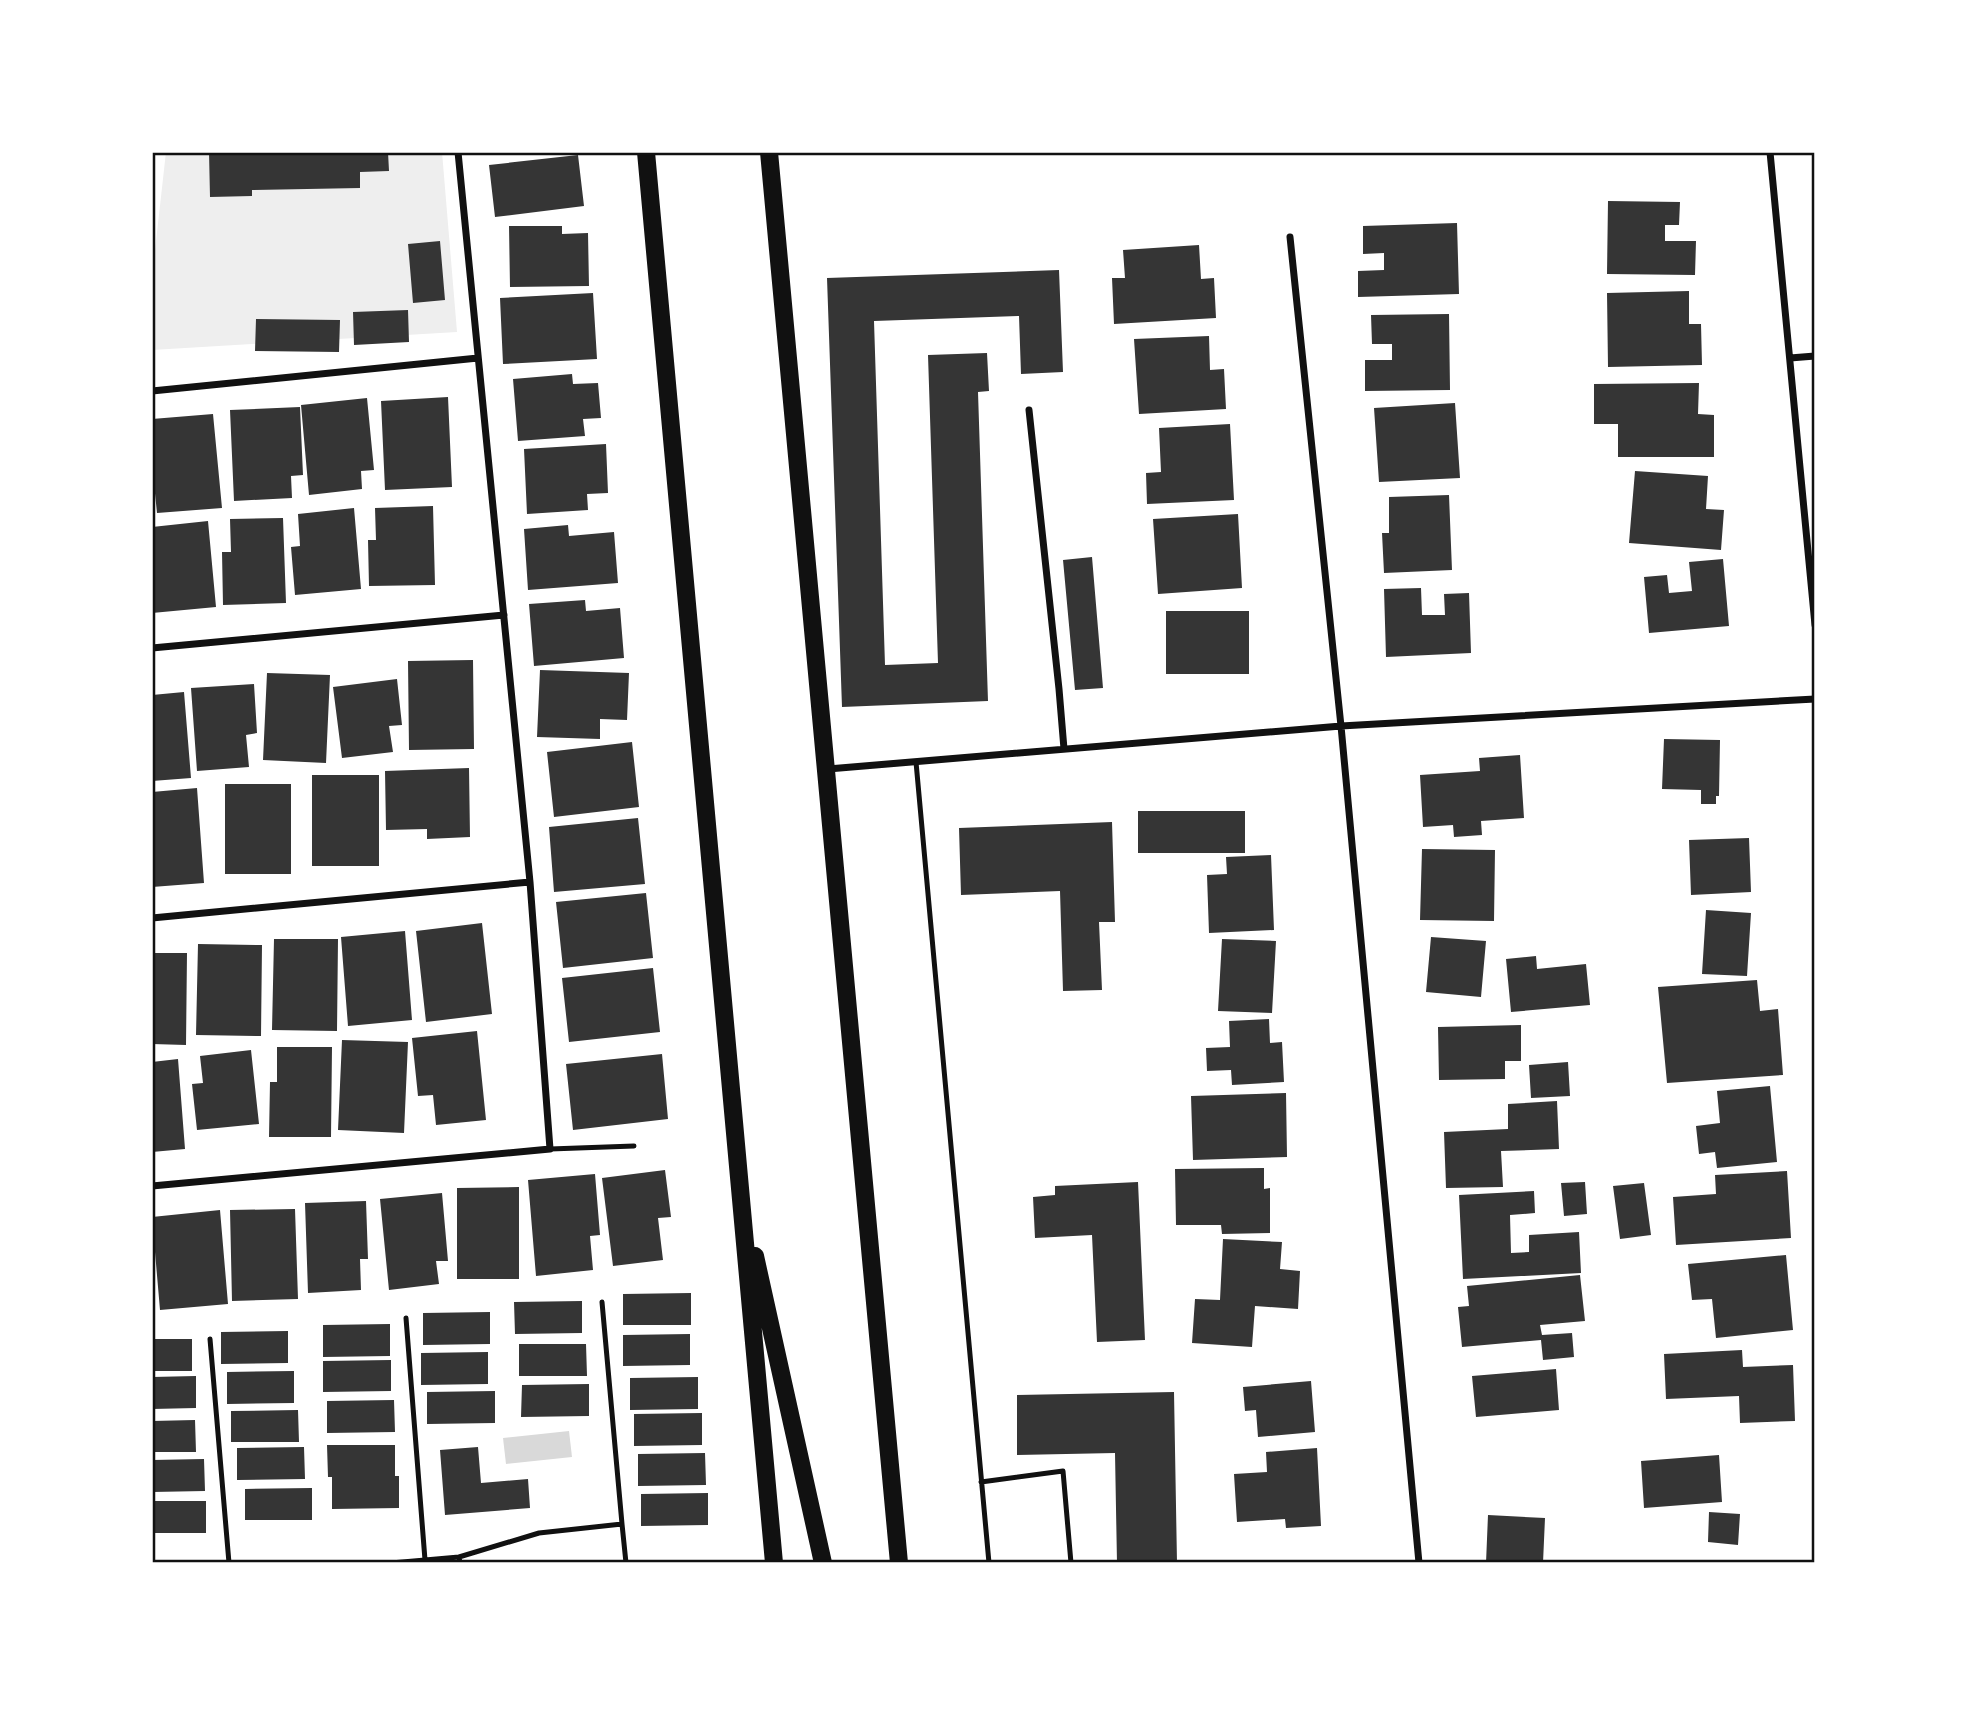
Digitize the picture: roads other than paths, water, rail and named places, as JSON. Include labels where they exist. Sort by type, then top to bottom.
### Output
[{"type":"main road","points":[[646,152],[774,1563]]},
{"type":"main road","points":[[769,152],[899,1563]]},
{"type":"main road","points":[[738,1184],[823,1563]]},
{"type":"street","points":[[152,1186],[550,1149],[530,882],[458,152]]},
{"type":"street","points":[[1770,152],[1815,625]]},
{"type":"street","points":[[1290,237],[1341,726],[1419,1563]]},
{"type":"street","points":[[1790,358],[1815,356]]},
{"type":"street","points":[[152,391],[478,358]]},
{"type":"street","points":[[1030,410],[1064,749]]},
{"type":"street","points":[[152,648],[504,615]]},
{"type":"street","points":[[824,770],[1341,726],[1815,699]]},
{"type":"street","points":[[152,918],[530,882]]},
{"type":"lane","points":[[916,762],[989,1563]]},
{"type":"lane","points":[[550,1149],[634,1146]]},
{"type":"lane","points":[[602,1302],[626,1563]]},
{"type":"lane","points":[[405,1318],[425,1560]]},
{"type":"lane","points":[[210,1339],[229,1563]]},
{"type":"lane","points":[[981,1482],[1063,1471],[1071,1563]]},
{"type":"lane","points":[[391,1563],[460,1560],[539,1533],[622,1524]]}]
